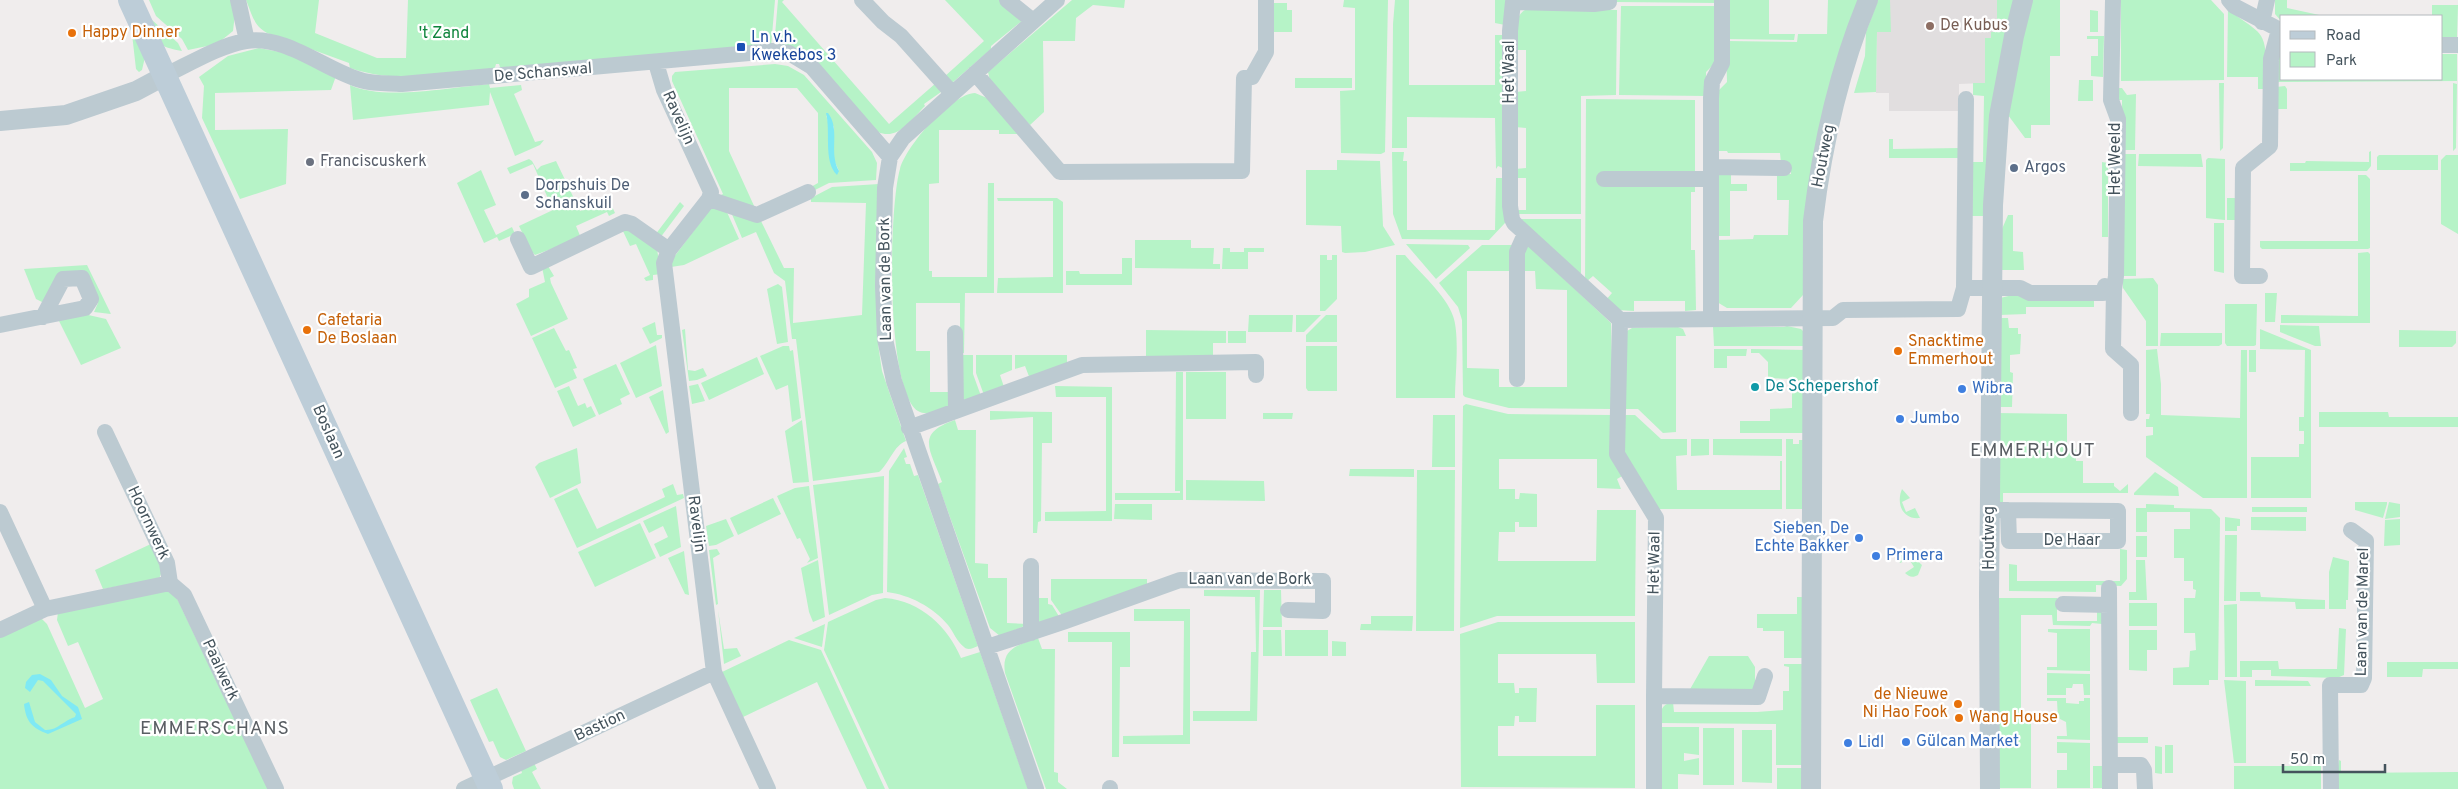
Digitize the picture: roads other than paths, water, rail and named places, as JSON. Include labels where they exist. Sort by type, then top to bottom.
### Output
[{"type":"main road","name":"Boslaan","points":[[130,0],[166,75],[488,784]]},
{"type":"street","points":[[238,0],[247,41]]},
{"type":"street","points":[[862,0],[883,22],[901,36],[952,93]]},
{"type":"street","points":[[1007,0],[1032,21]]},
{"type":"street","points":[[890,158],[903,138],[1057,0]]},
{"type":"street","points":[[975,73],[1060,172],[1242,171],[1244,78],[1252,77],[1266,52],[1266,0]]},
{"type":"street","name":"Het Waal","points":[[1609,0],[1609,2],[1594,4],[1513,2],[1510,31],[1510,206],[1512,219],[1525,234],[1620,320],[1617,454],[1656,518],[1654,789]]},
{"type":"street","points":[[1711,318],[1710,173],[1712,82],[1722,62],[1722,0]]},
{"type":"street","name":"Houtweg","points":[[1811,789],[1813,221],[1816,195],[1842,76],[1868,0]]},
{"type":"street","name":"Houtweg","points":[[1990,789],[1999,510],[1992,288],[1993,206],[1999,116],[2014,36],[2023,0]]},
{"type":"street","name":"Het Weeld","points":[[2113,0],[2111,100],[2118,120],[2116,276],[2111,289],[2113,349],[2131,365],[2131,413]]},
{"type":"street","points":[[2229,0],[2262,22],[2280,31],[2271,59],[2270,146],[2243,168],[2242,276],[2260,276]]},
{"type":"street","points":[[2262,22],[2267,0]]},
{"type":"street","name":"De Schanswal","points":[[166,75],[247,41],[262,41],[295,50],[364,82],[402,84],[772,51],[794,56],[812,67],[890,158]]},
{"type":"street","points":[[2443,45],[2458,45]]},
{"type":"street","name":"Ravelijn","points":[[656,62],[664,90],[711,192],[709,199],[669,250],[664,263],[714,672],[768,789]]},
{"type":"street","points":[[0,121],[66,116],[136,91],[166,75]]},
{"type":"street","points":[[1620,320],[1833,318],[1843,310],[1958,309],[1964,288],[1966,98]]},
{"type":"street","name":"Laan van de Bork","points":[[890,158],[885,196],[883,286],[885,339],[894,381],[1036,789]]},
{"type":"street","points":[[1604,179],[1784,168]]},
{"type":"street","points":[[709,199],[757,215],[808,192]]},
{"type":"street","points":[[518,239],[531,266],[625,222],[632,224],[669,250]]},
{"type":"street","points":[[1517,379],[1518,252],[1525,234]]},
{"type":"street","points":[[1964,288],[2020,288],[2030,293],[2103,293],[2111,289]]},
{"type":"street","points":[[0,325],[43,317]]},
{"type":"street","points":[[955,333],[956,410]]},
{"type":"street","points":[[909,428],[1082,365],[1256,362],[1256,375]]},
{"type":"street","name":"Hoornwerk","points":[[0,630],[45,609],[170,583],[168,563],[105,432]]},
{"type":"street","name":"De Haar","points":[[1999,510],[2118,511],[2118,541],[2009,541],[1999,510]]},
{"type":"street","points":[[0,512],[45,609]]},
{"type":"street","name":"Laan van de Marel","points":[[2330,789],[2330,685],[2361,685],[2364,678],[2366,541],[2351,530]]},
{"type":"street","points":[[1031,566],[1031,633]]},
{"type":"street","name":"Laan van de Bork","points":[[987,647],[1180,580],[1323,581],[1323,611],[1288,610]]},
{"type":"street","name":"Paalwerk","points":[[170,583],[184,595],[276,789]]},
{"type":"street","points":[[2109,588],[2110,789]]},
{"type":"street","points":[[2063,604],[2109,605]]},
{"type":"street","name":"Bastion","points":[[464,789],[488,784],[714,672]]},
{"type":"street","points":[[1654,696],[1758,697],[1765,676]]},
{"type":"street","points":[[2110,765],[2141,765],[2144,770],[2144,789]]},
{"type":"water","points":[[826,113],[828,113],[832,120],[834,127],[834,156],[839,171],[837,175],[830,162]]},
{"type":"water","points":[[40,674],[51,680],[62,696],[78,707],[82,719],[48,734],[31,724],[26,715],[24,704],[29,702],[35,722],[45,730],[57,727],[75,717],[76,714],[43,681],[38,680],[30,692],[25,688],[26,682],[32,675]]},
{"type":"place","name":"De Kubus","points":[[1930,26]]},
{"type":"place","name":"Happy Dinner","points":[[72,33]]},
{"type":"place","name":"Ln v.h. Kwekebos 3","points":[[741,47]]},
{"type":"place","name":"Franciscuskerk","points":[[310,162]]},
{"type":"place","name":"Argos","points":[[2014,168]]},
{"type":"place","name":"Dorpshuis De Schanskuil","points":[[525,195]]},
{"type":"place","name":"Cafetaria De Boslaan","points":[[307,330]]},
{"type":"place","name":"Snacktime Emmerhout","points":[[1898,351]]},
{"type":"place","name":"De Schepershof","points":[[1755,387]]},
{"type":"place","name":"Wibra","points":[[1962,389]]},
{"type":"place","name":"Jumbo","points":[[1900,419]]},
{"type":"place","name":"Sieben, De Echte Bakker","points":[[1859,538]]},
{"type":"place","name":"Primera","points":[[1876,556]]},
{"type":"place","name":"de Nieuwe Ni Hao Fook","points":[[1958,704]]},
{"type":"place","name":"Wang House","points":[[1959,718]]},
{"type":"place","name":"Gülcan Market","points":[[1906,742]]},
{"type":"place","name":"Lidl","points":[[1848,743]]},
{"type":"district","name":"EMMERHOUT","points":[[2033,451]]},
{"type":"district","name":"EMMERSCHANS","points":[[215,729]]},
{"type":"park label","name":"'t Zand","points":[[444,34]]}]
